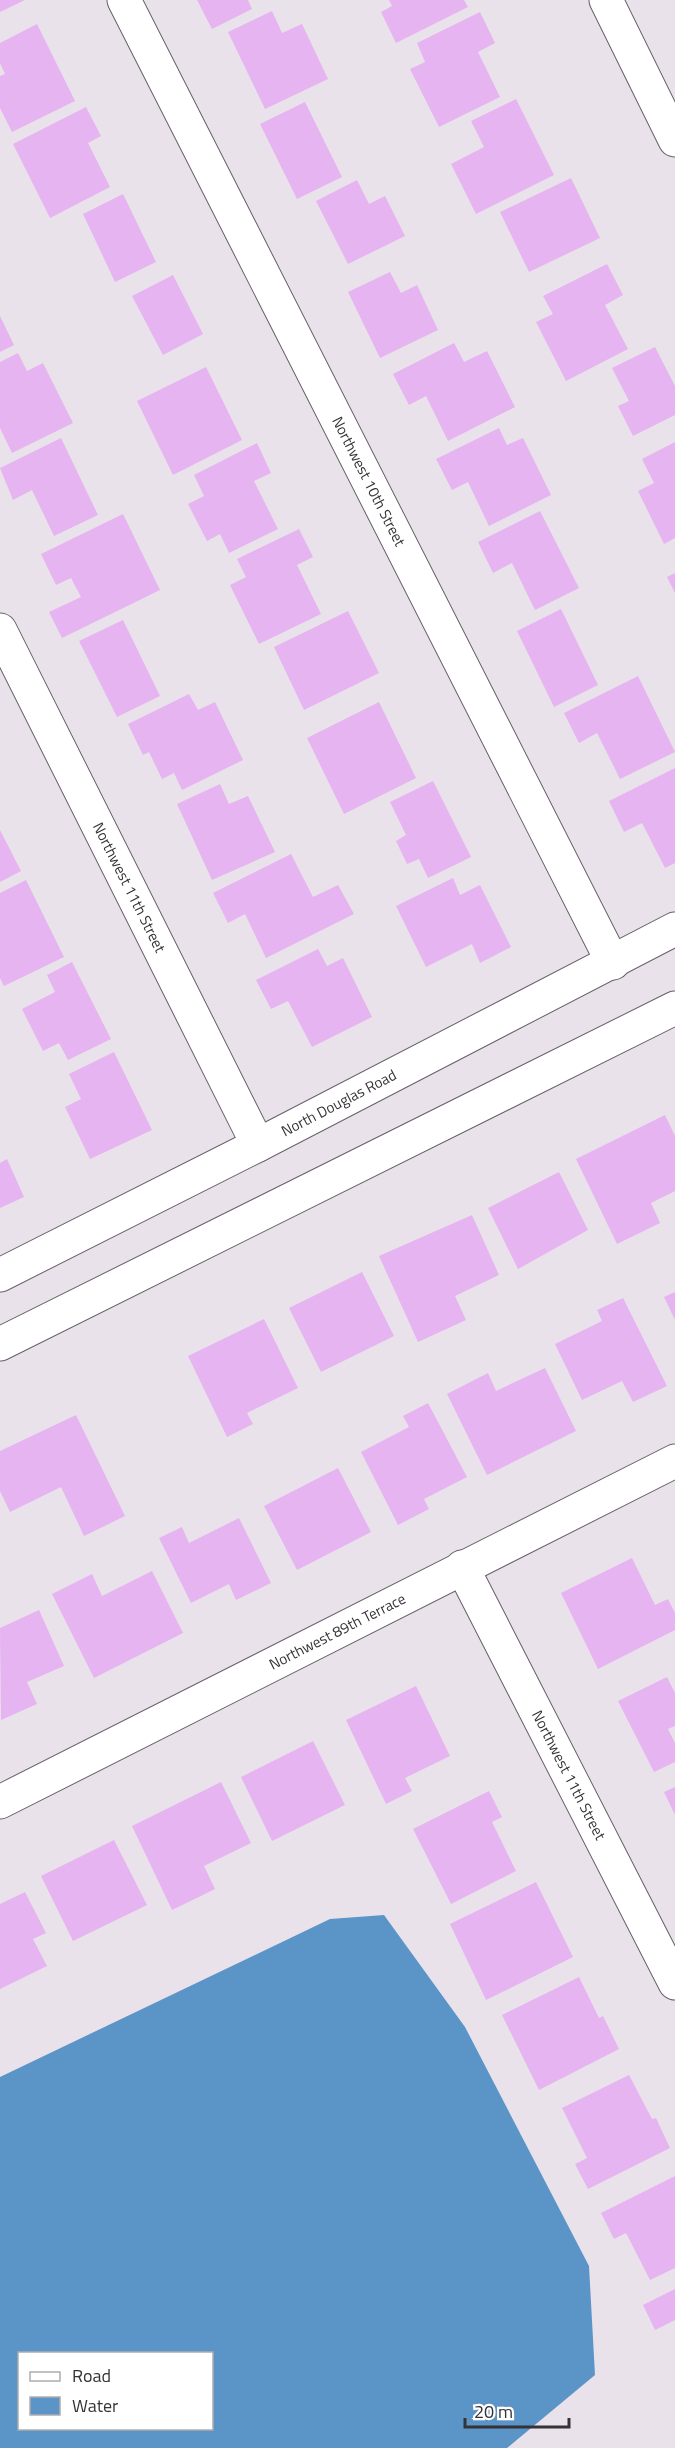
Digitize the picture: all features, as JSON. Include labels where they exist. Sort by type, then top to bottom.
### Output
[{"type":"street","name":"Northwest 10th Street","points":[[124,0],[613,963]]},
{"type":"street","points":[[606,0],[675,140]]},
{"type":"street","name":"Northwest 11th Street","points":[[0,630],[258,1145]]},
{"type":"street","name":"North Douglas Road","points":[[0,1275],[675,930]]},
{"type":"street","points":[[0,1344],[675,1008]]},
{"type":"street","name":"Northwest 89th Terrace","points":[[0,1802],[675,1461]]},
{"type":"street","name":"Northwest 11th Street","points":[[462,1567],[675,1983]]},
{"type":"water","points":[[384,1915],[465,2027],[589,2266],[595,2375],[507,2448],[0,2448],[0,2077],[330,1919]]},
{"type":"building","points":[[0,0],[25,0],[0,12]]},
{"type":"building","points":[[197,0],[248,0],[252,9],[212,29]]},
{"type":"building","points":[[389,0],[464,0],[468,7],[396,43],[381,12],[392,6]]},
{"type":"building","points":[[272,11],[282,33],[302,24],[328,79],[265,109],[228,32]]},
{"type":"building","points":[[480,12],[495,43],[478,52],[500,97],[439,127],[410,69],[425,62],[417,43]]},
{"type":"building","points":[[37,24],[75,101],[12,132],[0,108],[0,76],[5,74],[0,63],[0,43]]},
{"type":"building","points":[[516,99],[554,175],[476,214],[451,164],[484,147],[471,121]]},
{"type":"building","points":[[305,102],[342,177],[297,199],[260,124]]},
{"type":"building","points":[[86,107],[101,136],[88,143],[110,187],[50,218],[13,144]]},
{"type":"building","points":[[571,178],[600,238],[529,272],[500,212]]},
{"type":"building","points":[[357,180],[369,204],[385,196],[405,236],[348,264],[316,201]]},
{"type":"building","points":[[123,194],[156,262],[115,282],[83,214]]},
{"type":"building","points":[[607,264],[623,295],[605,305],[628,349],[566,381],[536,322],[553,314],[543,296]]},
{"type":"building","points":[[390,272],[401,293],[417,285],[438,330],[380,358],[348,292]]},
{"type":"building","points":[[173,275],[203,334],[163,355],[132,296]]},
{"type":"building","points":[[0,316],[14,345],[0,352]]},
{"type":"building","points":[[454,343],[464,362],[487,351],[515,407],[448,441],[426,396],[409,405],[393,374]]},
{"type":"building","points":[[655,347],[675,386],[675,415],[633,436],[618,406],[629,401],[612,368]]},
{"type":"building","points":[[18,353],[27,371],[43,363],[73,423],[12,453],[0,428],[0,362]]},
{"type":"building","points":[[206,367],[242,440],[173,475],[137,401]]},
{"type":"building","points":[[499,428],[507,445],[523,438],[551,495],[489,526],[468,482],[452,490],[436,459]]},
{"type":"building","points":[[61,438],[98,515],[54,536],[32,490],[13,500],[0,468]]},
{"type":"building","points":[[675,442],[675,538],[664,544],[638,491],[654,483],[642,459]]},
{"type":"building","points":[[257,443],[271,473],[254,481],[278,529],[229,553],[220,534],[207,541],[188,504],[204,496],[194,475]]},
{"type":"building","points":[[540,511],[579,588],[535,610],[512,563],[493,573],[478,542]]},
{"type":"building","points":[[123,514],[160,590],[62,638],[49,612],[81,597],[71,578],[56,585],[41,554]]},
{"type":"building","points":[[299,529],[313,557],[297,565],[321,614],[259,644],[230,585],[246,577],[237,559]]},
{"type":"building","points":[[675,573],[675,593],[667,577]]},
{"type":"building","points":[[561,609],[598,685],[554,707],[517,631]]},
{"type":"building","points":[[348,611],[379,673],[304,710],[274,647]]},
{"type":"building","points":[[123,620],[160,696],[117,717],[79,641]]},
{"type":"building","points":[[638,676],[675,752],[620,779],[597,733],[579,743],[564,713]]},
{"type":"building","points":[[189,694],[198,710],[215,702],[243,760],[182,790],[174,773],[162,779],[149,752],[143,755],[128,724]]},
{"type":"building","points":[[379,702],[416,778],[344,814],[307,738]]},
{"type":"building","points":[[675,768],[675,863],[665,868],[642,823],[624,832],[609,801]]},
{"type":"building","points":[[433,781],[471,857],[428,878],[419,859],[407,864],[396,841],[406,835],[390,802]]},
{"type":"building","points":[[220,784],[229,804],[248,796],[275,852],[212,880],[177,804]]},
{"type":"building","points":[[0,830],[21,871],[0,882]]},
{"type":"building","points":[[291,854],[313,897],[338,885],[354,914],[266,958],[245,914],[228,923],[213,893]]},
{"type":"building","points":[[453,878],[460,895],[480,885],[511,947],[480,963],[472,944],[426,967],[396,906]]},
{"type":"building","points":[[26,880],[64,957],[4,986],[0,978],[0,893]]},
{"type":"building","points":[[318,949],[327,966],[343,958],[372,1017],[312,1047],[288,1001],[271,1009],[256,980]]},
{"type":"building","points":[[72,962],[111,1039],[68,1060],[59,1043],[43,1051],[22,1009],[55,992],[47,975]]},
{"type":"building","points":[[114,1052],[152,1130],[90,1159],[65,1107],[81,1099],[69,1074]]},
{"type":"building","points":[[665,1115],[675,1136],[675,1191],[651,1203],[660,1223],[617,1244],[576,1159]]},
{"type":"building","points":[[7,1159],[24,1197],[0,1208],[0,1163]]},
{"type":"building","points":[[559,1172],[588,1230],[518,1269],[488,1208]]},
{"type":"building","points":[[472,1215],[499,1275],[455,1296],[466,1320],[418,1342],[379,1256]]},
{"type":"building","points":[[362,1272],[394,1336],[321,1372],[289,1308]]},
{"type":"building","points":[[675,1292],[675,1320],[664,1297]]},
{"type":"building","points":[[623,1298],[667,1386],[633,1402],[622,1381],[582,1400],[555,1344],[602,1321],[597,1310]]},
{"type":"building","points":[[264,1319],[298,1388],[247,1413],[253,1424],[227,1437],[188,1356]]},
{"type":"building","points":[[545,1368],[576,1431],[487,1475],[447,1394],[488,1373],[496,1391]]},
{"type":"building","points":[[428,1403],[467,1477],[424,1499],[429,1509],[398,1525],[361,1452],[409,1427],[403,1416]]},
{"type":"building","points":[[76,1415],[125,1516],[84,1536],[61,1487],[10,1512],[0,1491],[0,1451]]},
{"type":"building","points":[[338,1468],[371,1532],[297,1570],[264,1506]]},
{"type":"building","points":[[239,1518],[271,1583],[236,1600],[229,1584],[191,1603],[159,1538],[182,1527],[189,1543]]},
{"type":"building","points":[[632,1558],[655,1605],[668,1599],[675,1613],[675,1630],[598,1669],[561,1593]]},
{"type":"building","points":[[152,1571],[183,1633],[94,1678],[52,1594],[92,1574],[102,1596]]},
{"type":"building","points":[[39,1610],[64,1666],[27,1682],[37,1704],[1,1720],[0,1628]]},
{"type":"building","points":[[667,1677],[675,1693],[675,1726],[668,1729],[675,1743],[675,1762],[654,1772],[618,1701]]},
{"type":"building","points":[[416,1686],[450,1756],[405,1778],[412,1791],[386,1804],[346,1720]]},
{"type":"building","points":[[313,1741],[345,1805],[272,1841],[241,1777]]},
{"type":"building","points":[[221,1782],[251,1843],[204,1866],[215,1889],[172,1910],[132,1826]]},
{"type":"building","points":[[675,1787],[675,1815],[664,1792]]},
{"type":"building","points":[[489,1791],[502,1817],[492,1822],[516,1871],[451,1904],[413,1829]]},
{"type":"building","points":[[114,1840],[147,1905],[73,1941],[41,1876]]},
{"type":"building","points":[[536,1882],[573,1957],[486,2000],[450,1924]]},
{"type":"building","points":[[25,1892],[46,1933],[33,1939],[47,1966],[0,1989],[0,1904]]},
{"type":"building","points":[[579,1977],[599,2018],[603,2016],[619,2049],[539,2090],[502,2015]]},
{"type":"building","points":[[629,2075],[652,2119],[656,2118],[670,2148],[588,2189],[575,2164],[587,2158],[562,2108]]},
{"type":"building","points":[[675,2176],[675,2268],[650,2280],[626,2233],[614,2239],[601,2213]]},
{"type":"building","points":[[675,2289],[675,2320],[655,2330],[643,2305]]}]
